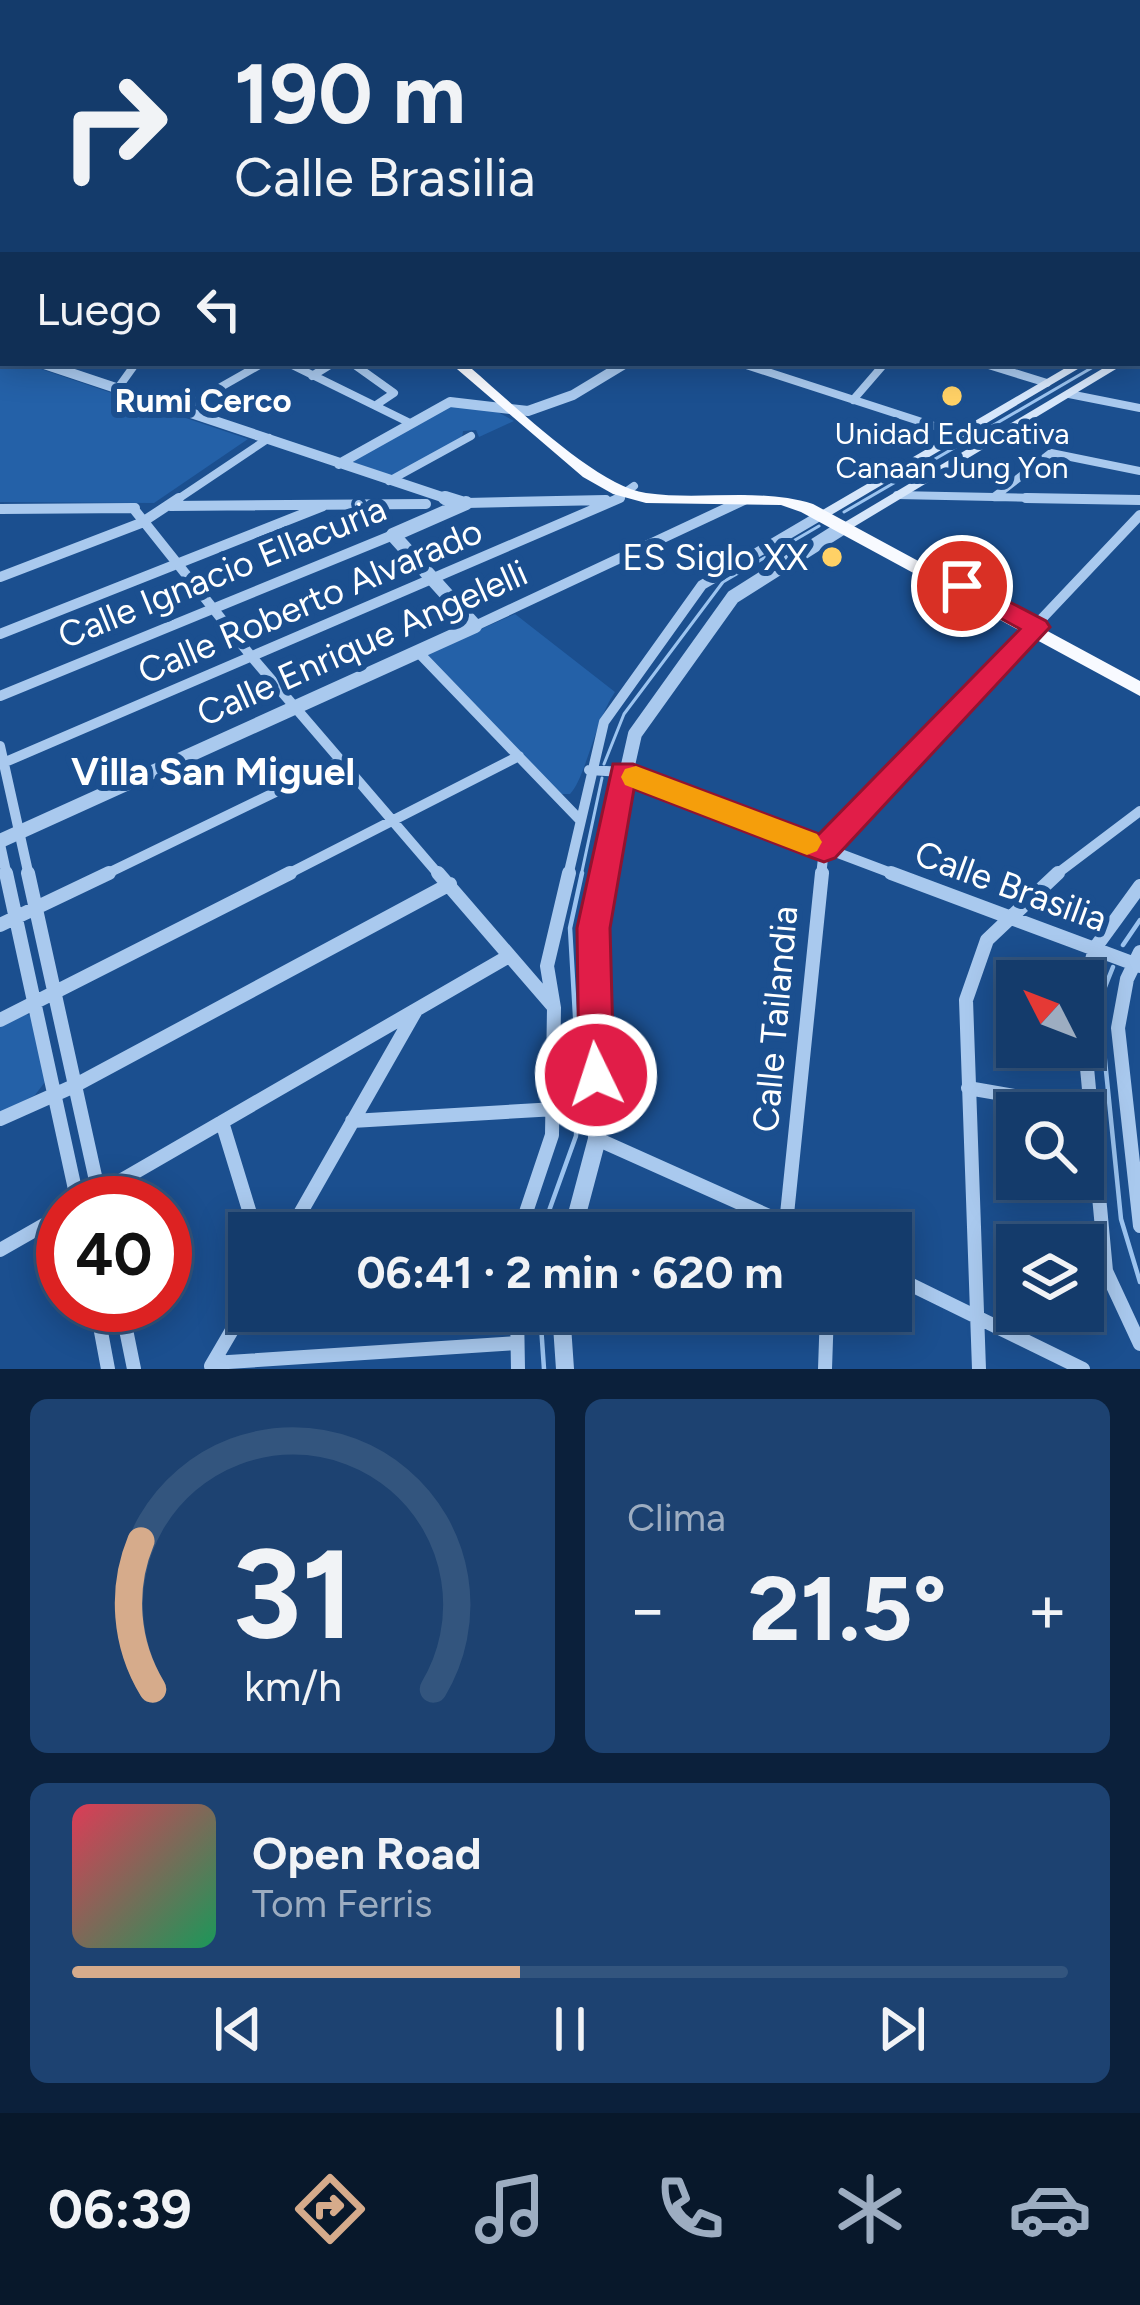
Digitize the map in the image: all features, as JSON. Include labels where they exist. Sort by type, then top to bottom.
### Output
[{"type":"highway","points":[[461,366],[524,411]]},
{"type":"highway","points":[[474,366],[588,475],[626,493],[793,502],[825,513]]},
{"type":"highway","points":[[626,493],[785,492],[1140,685]]},
{"type":"main road","points":[[825,513],[1077,366]]},
{"type":"main road","points":[[845,526],[1115,366]]},
{"type":"street","points":[[50,366],[460,503]]},
{"type":"street","points":[[118,388],[134,366]]},
{"type":"street","points":[[182,409],[257,366]]},
{"type":"street","points":[[294,366],[410,424]]},
{"type":"street","points":[[313,376],[328,366]]},
{"type":"street","points":[[356,366],[394,393],[376,405]]},
{"type":"street","points":[[339,464],[460,400],[524,411],[620,366]]},
{"type":"street","points":[[749,366],[959,434]]},
{"type":"street","points":[[853,400],[882,366]]},
{"type":"street","points":[[992,366],[1047,383]]},
{"type":"street","points":[[1069,394],[1140,408]]},
{"type":"street","points":[[389,481],[471,436]]},
{"type":"street","points":[[0,509],[154,510],[268,438]]},
{"type":"street","points":[[994,496],[1052,453],[1140,472]]},
{"type":"street","points":[[167,506],[426,504],[626,493]]},
{"type":"street","name":"Calle Roberto Alvarado","points":[[3,763],[626,493]]},
{"type":"street","points":[[897,494],[1140,500]]},
{"type":"street","name":"Calle Enrique Angelelli","points":[[0,842],[748,499]]},
{"type":"street","name":"Calle Ignacio Ellacuria","points":[[0,696],[460,503]]},
{"type":"street","points":[[426,504],[431,518]]},
{"type":"street","points":[[0,634],[323,506]]},
{"type":"street","points":[[133,508],[251,656],[554,1008]]},
{"type":"street","points":[[0,577],[141,523],[154,510]]},
{"type":"street","points":[[526,1212],[539,1181],[556,1109],[554,1008],[547,966],[562,918],[589,770],[604,722],[702,585],[825,513]]},
{"type":"street","points":[[824,849],[1140,515]]},
{"type":"street","points":[[578,1212],[597,1139],[591,963],[598,892],[635,734],[733,597],[845,526]]},
{"type":"street","points":[[393,535],[475,626]]},
{"type":"street","points":[[418,652],[579,819]]},
{"type":"street","points":[[0,746],[95,1176]]},
{"type":"street","points":[[0,1020],[519,756]]},
{"type":"street","points":[[0,926],[341,760]]},
{"type":"street","name":"Calle Brasilia","points":[[589,770],[623,772],[1006,918],[1138,960]]},
{"type":"street","points":[[980,1369],[963,1021],[966,989],[986,940],[1006,918],[1140,811]]},
{"type":"street","points":[[0,842],[73,1176]]},
{"type":"street","name":"Calle Tailandia","points":[[787,1212],[824,849]]},
{"type":"street","points":[[0,1119],[74,1086],[450,884]]},
{"type":"street","points":[[1092,960],[1095,948],[1140,886]]},
{"type":"street","points":[[135,1176],[508,956]]},
{"type":"street","points":[[1138,960],[1121,986],[1116,1018],[1138,1155],[1140,1226]]},
{"type":"street","points":[[301,1212],[416,1011]]},
{"type":"street","points":[[968,1088],[996,1093]]},
{"type":"street","points":[[352,1120],[556,1109]]},
{"type":"street","points":[[222,1122],[250,1212]]},
{"type":"street","points":[[597,1139],[759,1212]]},
{"type":"street","points":[[1101,1200],[1106,1270],[1140,1344]]},
{"type":"street","points":[[0,1250],[36,1229]]},
{"type":"street","points":[[912,1286],[1083,1369]]},
{"type":"street","points":[[101,1332],[108,1369]]},
{"type":"street","points":[[126,1332],[134,1369]]},
{"type":"street","points":[[211,1366],[231,1332]]},
{"type":"street","points":[[516,1332],[518,1369]]},
{"type":"street","points":[[562,1332],[565,1369]]},
{"type":"street","points":[[825,1369],[826,1332]]},
{"type":"street","points":[[211,1366],[516,1343]]},
{"type":"shaded area","points":[[0,366],[32,366],[248,439],[154,503],[0,502]]},
{"type":"shaded area","points":[[450,406],[487,406],[514,421],[479,437],[476,430],[463,431],[462,439],[393,476],[350,461]]},
{"type":"shaded area","points":[[515,614],[615,692],[570,794],[558,794],[426,657]]},
{"type":"shaded area","points":[[24,1013],[32,1016],[45,1082],[35,1095],[0,1114],[0,1025]]},
{"type":"waterway","points":[[844,512],[1095,366]]},
{"type":"waterway","points":[[604,764],[624,714],[723,582],[819,526]]},
{"type":"waterway","points":[[581,876],[602,778]]},
{"type":"waterway","points":[[549,1212],[576,1136],[578,1068],[570,928],[582,873]]},
{"type":"waterway","points":[[1123,945],[1140,920]]},
{"type":"waterway","points":[[1113,967],[1103,992],[1101,1021],[1121,1219],[1140,1282]]},
{"type":"waterway","points":[[541,1332],[544,1369]]},
{"type":"slow traffic","points":[[636,777],[807,842]]},
{"type":"place","name":"Unidad Educativa Canaan Jung Yon","points":[[952,396]]},
{"type":"place","name":"ES Siglo XX","points":[[832,557]]},
{"type":"district","name":"Rumi Cerco","points":[[203,400]]},
{"type":"district","name":"Villa San Miguel","points":[[213,771]]},
{"type":"route","points":[[596,1075],[593,928],[623,772],[824,849],[1037,627],[962,586]]}]
